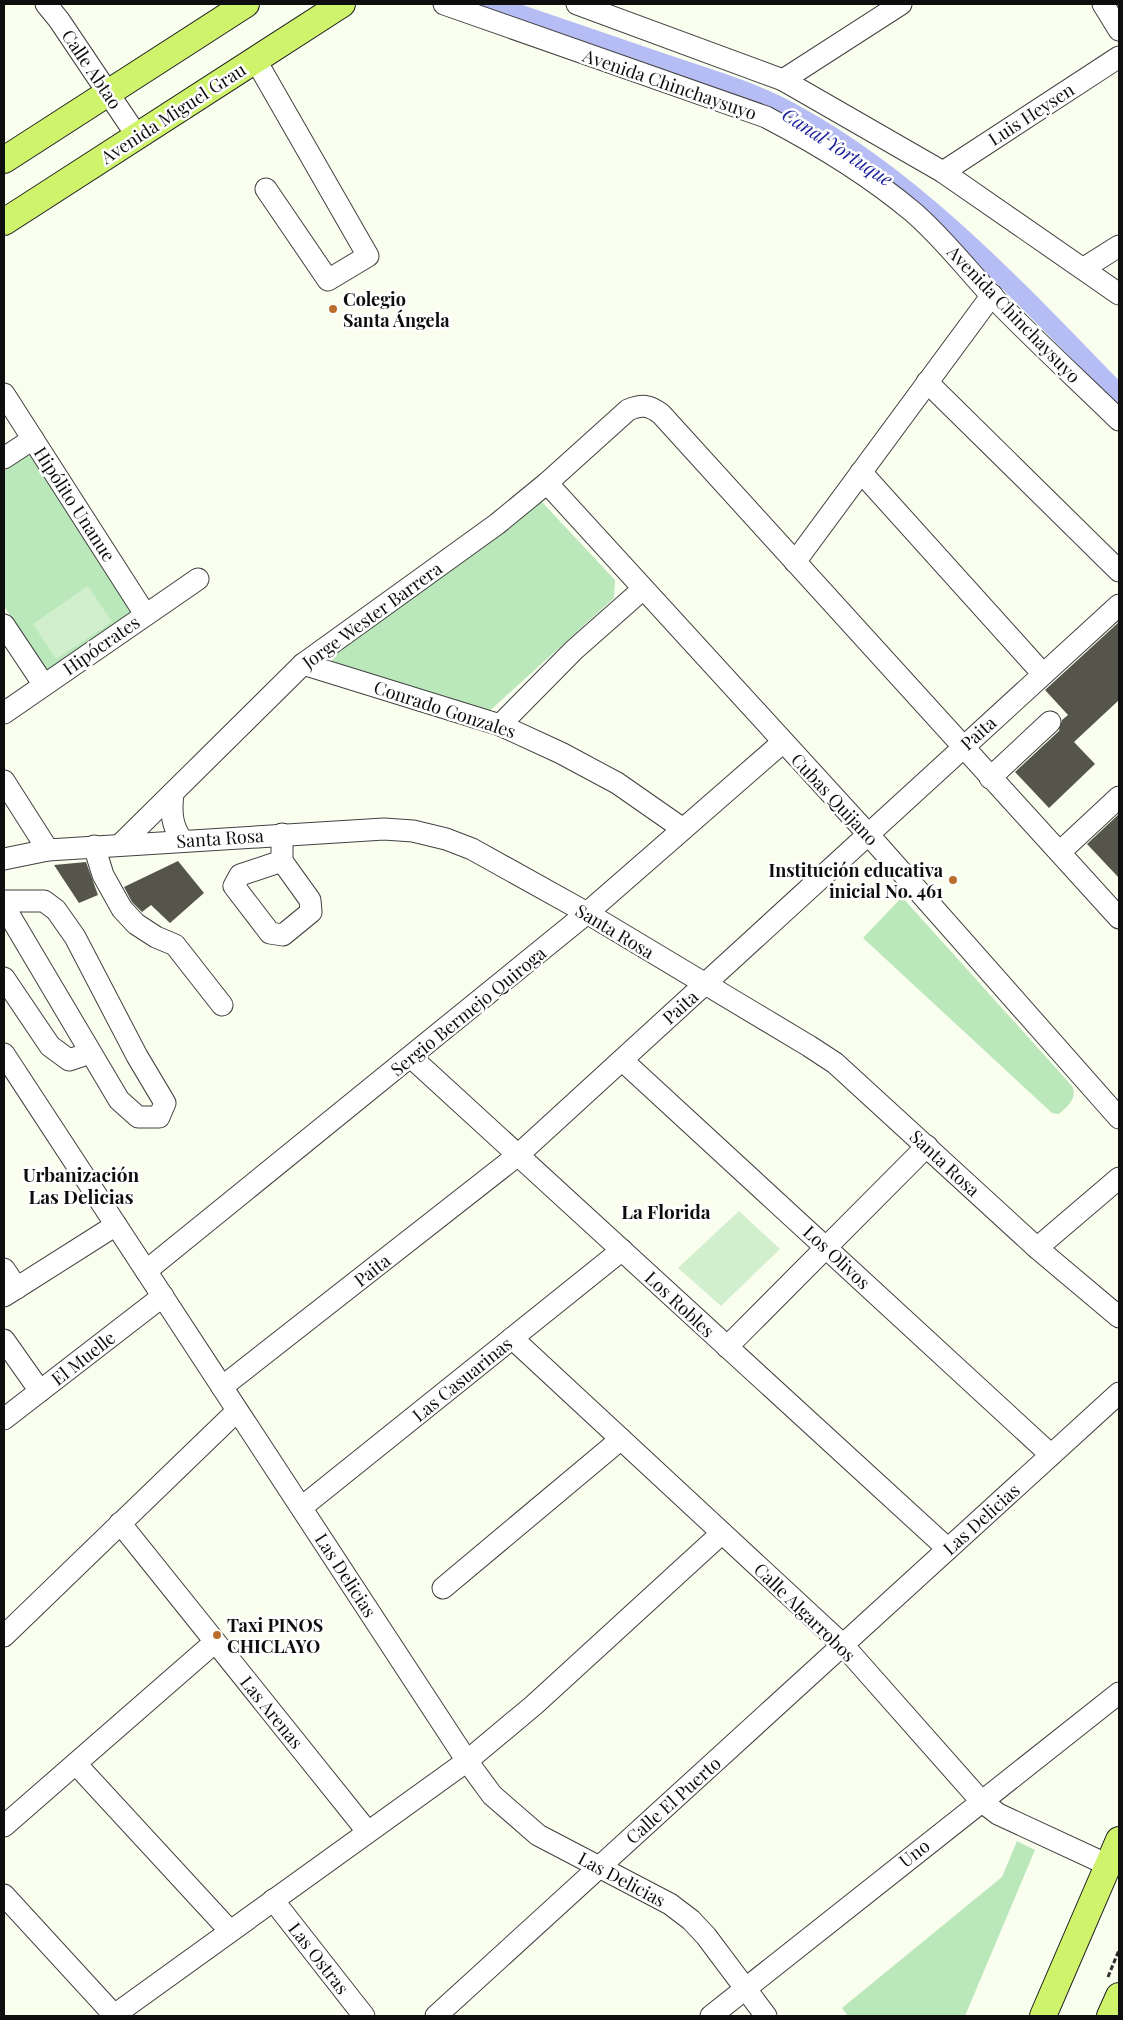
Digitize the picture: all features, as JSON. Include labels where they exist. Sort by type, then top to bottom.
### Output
[{"type":"main road","points":[[4,160],[246,4]]},
{"type":"main road","name":"Avenida Miguel Grau","points":[[4,222],[342,4]]},
{"type":"main road","points":[[1043,2016],[1119,1840]]},
{"type":"main road","points":[[1110,2016],[1119,1996]]},
{"type":"street","name":"Calle Abtao","points":[[46,4],[59,20],[137,136]]},
{"type":"street","name":"Avenida Chinchaysuyo","points":[[444,4],[766,117],[803,136],[840,159],[912,211],[942,239],[992,295],[1119,420]]},
{"type":"street","points":[[577,4],[607,8],[783,80],[943,172],[1119,294]]},
{"type":"street","points":[[1103,4],[1119,30]]},
{"type":"street","points":[[783,80],[895,5]]},
{"type":"street","name":"Luis Heysen","points":[[943,172],[1119,57]]},
{"type":"street","points":[[256,60],[368,256],[328,280],[266,189]]},
{"type":"street","points":[[1084,268],[1119,246]]},
{"type":"street","points":[[992,295],[795,562],[962,748],[1119,918]]},
{"type":"street","points":[[927,382],[1119,572]]},
{"type":"street","name":"Hipólito Unanue","points":[[4,394],[145,614]]},
{"type":"street","name":"Jorge Wester Barrera","points":[[121,844],[303,664],[497,524],[547,483],[628,410],[640,405],[651,407],[662,414],[795,562]]},
{"type":"street","points":[[4,458],[33,439]]},
{"type":"street","points":[[861,472],[1043,674]]},
{"type":"street","name":"Cubas Quijano","points":[[547,483],[868,834],[1119,1118]]},
{"type":"street","name":"Hipócrates","points":[[4,713],[198,578]]},
{"type":"street","points":[[500,725],[574,650],[643,589]]},
{"type":"street","name":"Paita","points":[[222,1387],[518,1155],[1119,605]]},
{"type":"street","points":[[4,624],[44,685]]},
{"type":"street","name":"Conrado Gonzales","points":[[303,664],[500,725],[561,753],[617,784],[683,829]]},
{"type":"street","points":[[990,778],[1050,722]]},
{"type":"street","name":"Sergio Bermejo Quiroga","points":[[146,1271],[412,1058],[587,913],[783,742]]},
{"type":"street","points":[[4,781],[48,850]]},
{"type":"street","points":[[173,793],[171,812],[174,829],[182,840]]},
{"type":"street","points":[[1060,852],[1119,797]]},
{"type":"street","name":"Santa Rosa","points":[[4,859],[48,850],[94,846],[384,829],[413,831],[472,848],[587,913],[776,1025],[835,1063],[1037,1248],[1119,1317]]},
{"type":"street","points":[[282,834],[282,861]]},
{"type":"street","points":[[94,846],[103,875],[122,909],[136,924],[156,937],[175,945],[222,1005]]},
{"type":"street","points":[[4,901],[44,901],[56,910],[76,936],[137,1056],[165,1103],[159,1117],[138,1116],[119,1100],[4,906]]},
{"type":"street","points":[[4,978],[50,1046],[69,1060],[90,1053]]},
{"type":"street","name":"Las Delicias","points":[[4,1054],[467,1761],[492,1794],[538,1835],[670,1904],[691,1920],[706,1936],[766,2016]]},
{"type":"street","name":"Los Robles","points":[[412,1058],[948,1549]]},
{"type":"street","name":"Los Olivos","points":[[622,1060],[1051,1455]]},
{"type":"street","points":[[727,1347],[927,1146]]},
{"type":"street","points":[[1037,1248],[1119,1178]]},
{"type":"street","points":[[4,1268],[10,1292],[116,1225]]},
{"type":"street","name":"Las Casuarinas","points":[[302,1507],[622,1250]]},
{"type":"street","name":"El Muelle","points":[[4,1419],[163,1296]]},
{"type":"street","name":"Calle Algarrobos","points":[[512,1338],[843,1645],[981,1800],[998,1814],[1108,1865]]},
{"type":"street","points":[[4,1340],[40,1392]]},
{"type":"street","name":"Las Delicias","points":[[843,1645],[1119,1393]]},
{"type":"street","points":[[4,1636],[237,1411]]},
{"type":"street","points":[[443,1588],[621,1439]]},
{"type":"street","name":"Las Arenas","points":[[120,1523],[367,1831]]},
{"type":"street","points":[[4,1895],[114,2016],[367,1831],[467,1761],[534,1705],[722,1533]]},
{"type":"street","points":[[4,1826],[215,1642]]},
{"type":"street","name":"Calle El Puerto","points":[[436,2016],[843,1645]]},
{"type":"street","name":"Uno","points":[[711,2016],[981,1800],[1119,1693]]},
{"type":"street","points":[[76,1764],[230,1931]]},
{"type":"street","name":"Las Ostras","points":[[273,1900],[364,2016]]},
{"type":"green space","points":[[31,451],[134,612],[47,673],[4,606],[4,471]]},
{"type":"green space","points":[[541,501],[615,580],[614,598],[485,715],[333,664],[330,656]]},
{"type":"green space","points":[[88,586],[112,622],[56,659],[33,624]]},
{"type":"green space","points":[[902,897],[1072,1086],[1074,1090],[1073,1098],[1069,1105],[1059,1114],[1052,1113],[863,938]]},
{"type":"green space","points":[[739,1211],[780,1249],[721,1306],[678,1268]]},
{"type":"green space","points":[[1017,1841],[1035,1850],[965,2016],[848,2016],[842,2008],[1002,1877]]},
{"type":"building","points":[[1119,622],[1119,700],[1074,742],[1095,764],[1049,808],[1015,772],[1059,731],[1062,720],[1068,715],[1045,690]]},
{"type":"building","points":[[1119,814],[1119,878],[1087,844]]},
{"type":"building","points":[[178,861],[204,893],[170,923],[151,905],[142,912],[132,902],[124,887]]},
{"type":"building","points":[[86,862],[98,895],[79,903],[54,865]]},
{"type":"waterway","name":"Canal Yortuque","points":[[490,4],[765,99],[842,142],[885,173],[968,243],[1119,394]]},
{"type":"place","name":"Colegio Santa Ángela","points":[[333,309]]},
{"type":"place","name":"Institución educativa inicial No. 461","points":[[953,880]]},
{"type":"place","name":"Taxi PINOS CHICLAYO","points":[[217,1635]]},
{"type":"district","name":"Urbanización Las Delicias","points":[[81,1185]]},
{"type":"district","name":"La Florida","points":[[666,1211]]}]
